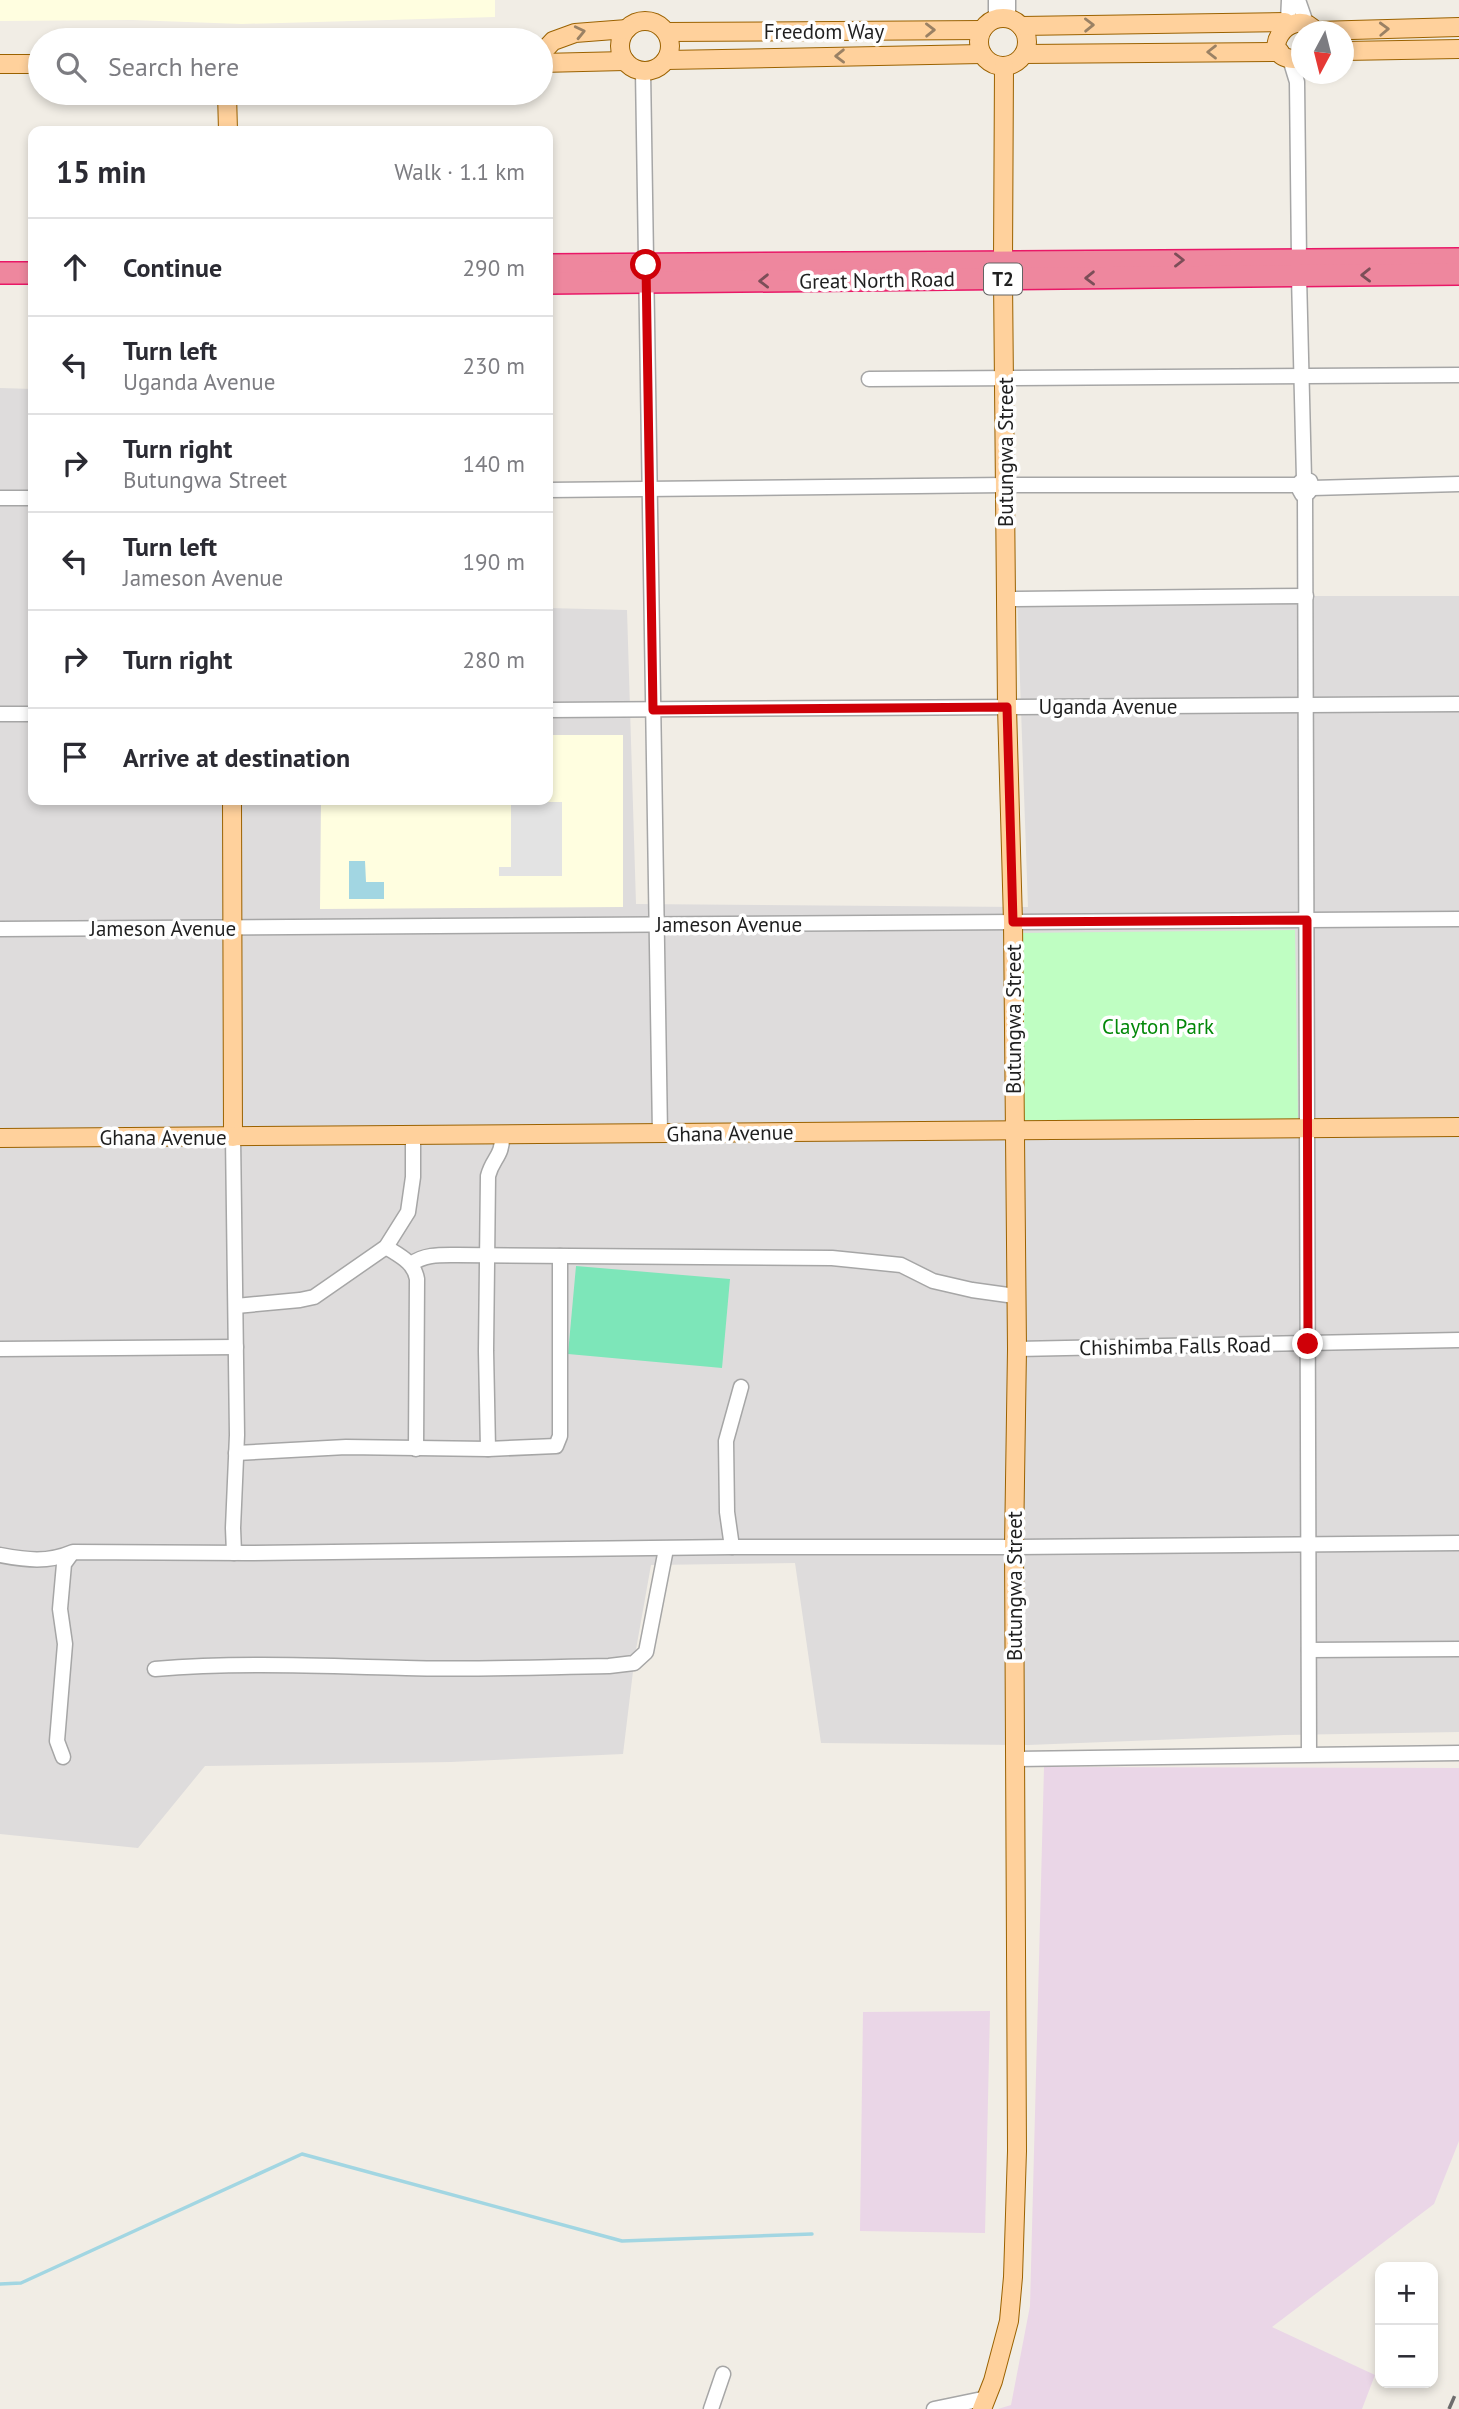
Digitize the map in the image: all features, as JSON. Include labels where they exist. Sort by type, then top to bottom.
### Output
[{"type":"highway","name":"Great North Road","points":[[553,283],[646,274],[1299,267],[1459,259]]},
{"type":"highway","name":"Great North Road","points":[[553,265],[646,274]]},
{"type":"highway","name":"Great North Road","points":[[1299,267],[1459,274]]},
{"type":"highway","points":[[0,273],[28,273]]},
{"type":"main road","points":[[640,22],[655,23],[666,32],[670,46],[666,60],[656,68],[636,70],[625,61],[620,48],[627,29],[640,22]]},
{"type":"main road","name":"Freedom Way","points":[[666,32],[1002,23],[1291,25]]},
{"type":"main road","points":[[1002,23],[1027,42],[1024,54],[1016,63],[1004,66],[991,63],[982,54],[979,41],[1002,23]]},
{"type":"main road","name":"Freedom Way","points":[[1354,26],[1459,27]]},
{"type":"main road","points":[[553,41],[597,29],[627,29]]},
{"type":"main road","points":[[1291,30],[1276,36],[1291,59]]},
{"type":"main road","points":[[746,31],[746,58]]},
{"type":"main road","points":[[1354,51],[1459,49]]},
{"type":"main road","name":"Freedom Way","points":[[666,60],[982,54]]},
{"type":"main road","points":[[1024,54],[1291,64]]},
{"type":"main road","points":[[553,63],[625,61]]},
{"type":"main road","points":[[0,64],[28,65]]},
{"type":"main road","name":"Butungwa Street","points":[[985,2404],[1009,2321],[1017,2151],[1014,1547],[1017,1349],[1013,922],[1007,707],[1004,66]]},
{"type":"main road","points":[[227,105],[228,126]]},
{"type":"main road","points":[[232,805],[233,1136]]},
{"type":"main road","name":"Ghana Avenue","points":[[0,1138],[1459,1127]]},
{"type":"street","points":[[996,0],[1002,23]]},
{"type":"street","points":[[1002,23],[1008,0]]},
{"type":"street","points":[[1289,0],[1300,21]]},
{"type":"street","points":[[1298,0],[1301,21]]},
{"type":"street","points":[[643,71],[660,1134]]},
{"type":"street","points":[[1294,84],[1306,596],[1309,1754]]},
{"type":"street","points":[[869,379],[1459,375]]},
{"type":"street","points":[[553,490],[1459,484]]},
{"type":"street","points":[[0,498],[28,498]]},
{"type":"street","points":[[1006,598],[1306,596]]},
{"type":"street","name":"Uganda Avenue","points":[[553,710],[1459,704]]},
{"type":"street","points":[[0,714],[28,714]]},
{"type":"street","name":"Jameson Avenue","points":[[0,929],[1459,919]]},
{"type":"street","points":[[488,1449],[488,1176],[502,1148],[502,1134]]},
{"type":"street","points":[[236,1306],[314,1297],[386,1247],[408,1212],[413,1177],[413,1135]]},
{"type":"street","points":[[233,1136],[236,1306],[234,1553]]},
{"type":"street","points":[[386,1247],[416,1270],[416,1449]]},
{"type":"street","points":[[411,1264],[419,1258],[430,1256],[832,1258],[901,1265],[933,1281],[1015,1296]]},
{"type":"street","points":[[236,1453],[346,1447],[551,1447],[559,1441],[560,1256]]},
{"type":"street","name":"Chishimba Falls Road","points":[[1017,1349],[1459,1340]]},
{"type":"street","points":[[0,1349],[236,1347]]},
{"type":"street","points":[[732,1547],[727,1511],[726,1441],[741,1387]]},
{"type":"street","points":[[0,1555],[44,1561],[73,1552],[1459,1543]]},
{"type":"street","points":[[155,1669],[305,1664],[408,1668],[583,1667],[634,1663],[646,1652],[666,1549]]},
{"type":"street","points":[[63,1757],[57,1741],[65,1644],[60,1609],[64,1564],[73,1552]]},
{"type":"street","points":[[1309,1650],[1459,1649]]},
{"type":"street","points":[[1015,1759],[1459,1753]]},
{"type":"street","points":[[711,2409],[723,2374]]},
{"type":"street","points":[[934,2409],[985,2404]]},
{"type":"shaded area","points":[[0,0],[495,0],[495,17],[242,24],[132,20],[0,21]]},
{"type":"shaded area","points":[[0,388],[28,389],[28,805],[553,805],[553,608],[627,610],[636,904],[1028,907],[1017,596],[1459,596],[1459,1732],[1284,1735],[1028,1745],[821,1743],[795,1563],[651,1565],[635,1655],[623,1754],[451,1762],[205,1766],[138,1848],[0,1834]]},
{"type":"shaded area","points":[[553,735],[623,735],[623,907],[320,909],[321,805],[553,805]]},
{"type":"shaded area","points":[[553,802],[562,802],[562,876],[499,876],[499,867],[511,867],[511,805],[553,805]]},
{"type":"shaded area","points":[[1044,1767],[1459,1768],[1459,2141],[1434,2204],[1272,2327],[1375,2375],[1362,2409],[998,2409],[1011,2405],[1030,2306]]},
{"type":"shaded area","points":[[990,2011],[985,2233],[860,2231],[863,2012]]},
{"type":"green space","name":"Clayton Park","points":[[1295,930],[1298,1119],[1021,1122],[1018,933]]},
{"type":"green space","points":[[576,1266],[730,1279],[722,1368],[568,1354]]},
{"type":"water","points":[[349,861],[365,861],[366,882],[384,882],[384,899],[349,899]]},
{"type":"waterway","points":[[0,2284],[21,2283],[302,2154],[622,2241],[812,2234]]},
{"type":"railway","points":[[1449,2409],[1459,2386]]},
{"type":"route","points":[[646,265],[653,710],[1007,707],[1013,922],[1307,920],[1308,1344]]}]
